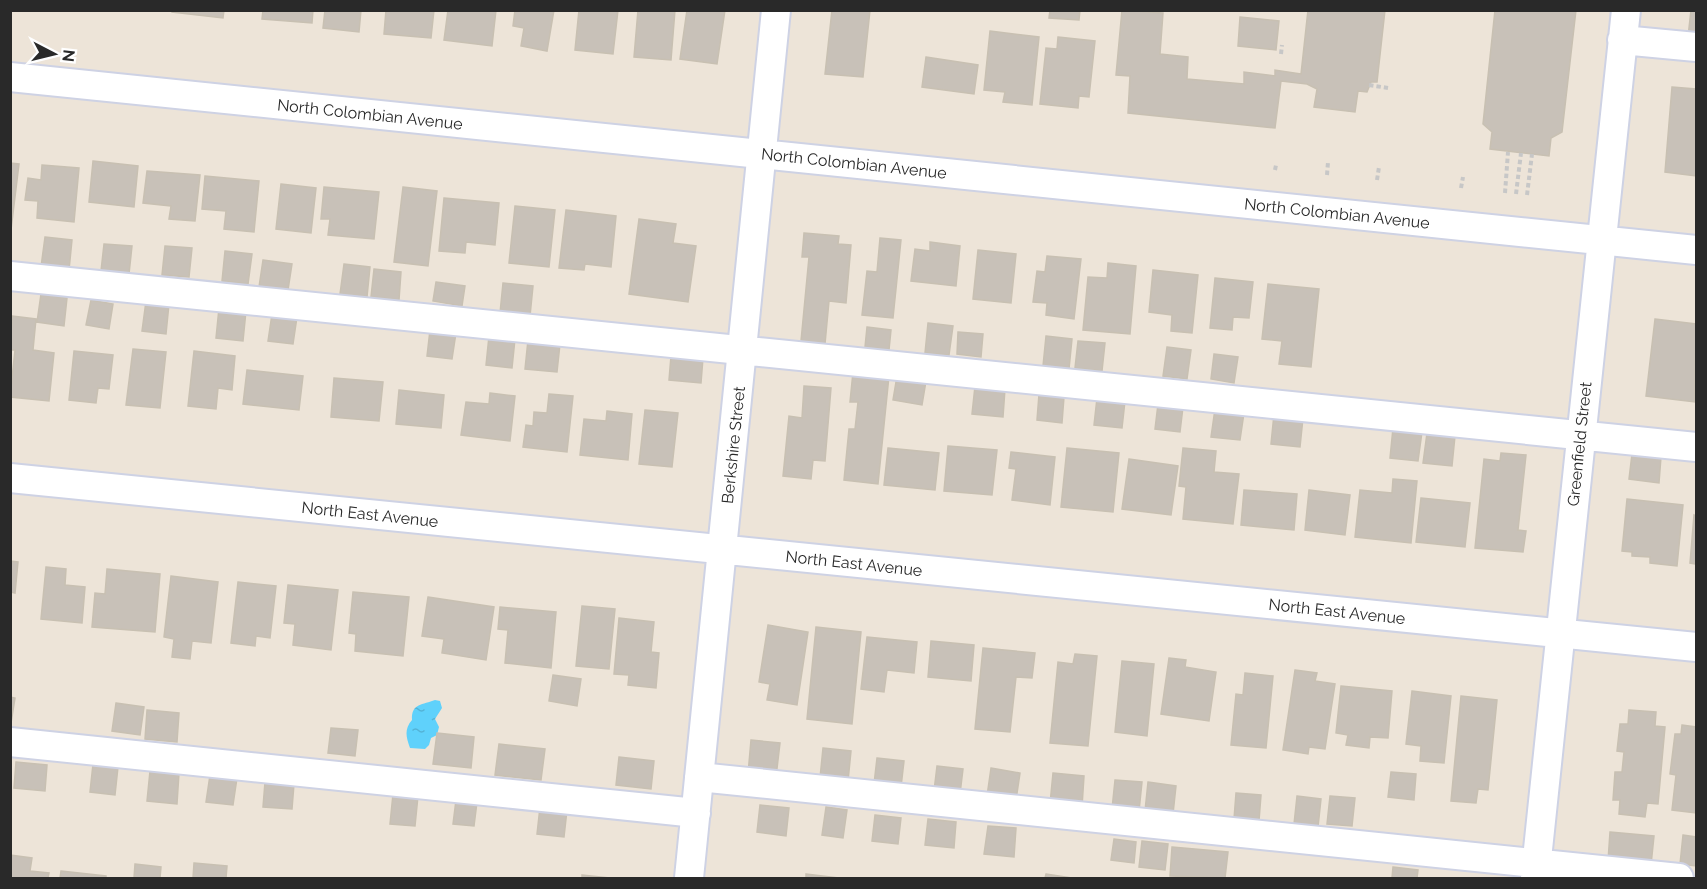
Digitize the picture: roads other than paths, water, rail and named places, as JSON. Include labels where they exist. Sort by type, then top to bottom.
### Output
[{"type":"street","name":"Berkshire Street","points":[[690,879],[776,10]]},
{"type":"street","name":"Greenfield Street","points":[[1536,871],[1559,633],[1626,10]]},
{"type":"street","points":[[1622,40],[1696,47]]},
{"type":"street","name":"North Colombian Avenue","points":[[10,77],[1696,250]]},
{"type":"street","points":[[10,276],[1696,447]]},
{"type":"street","name":"North East Avenue","points":[[10,478],[1696,647]]},
{"type":"street","points":[[10,742],[696,813]]},
{"type":"street","points":[[699,777],[1536,871],[1679,879]]},
{"type":"water","points":[[435,700],[440,701],[442,708],[435,719],[439,727],[437,735],[431,738],[425,749],[410,748],[407,730],[412,720],[413,710]]}]
